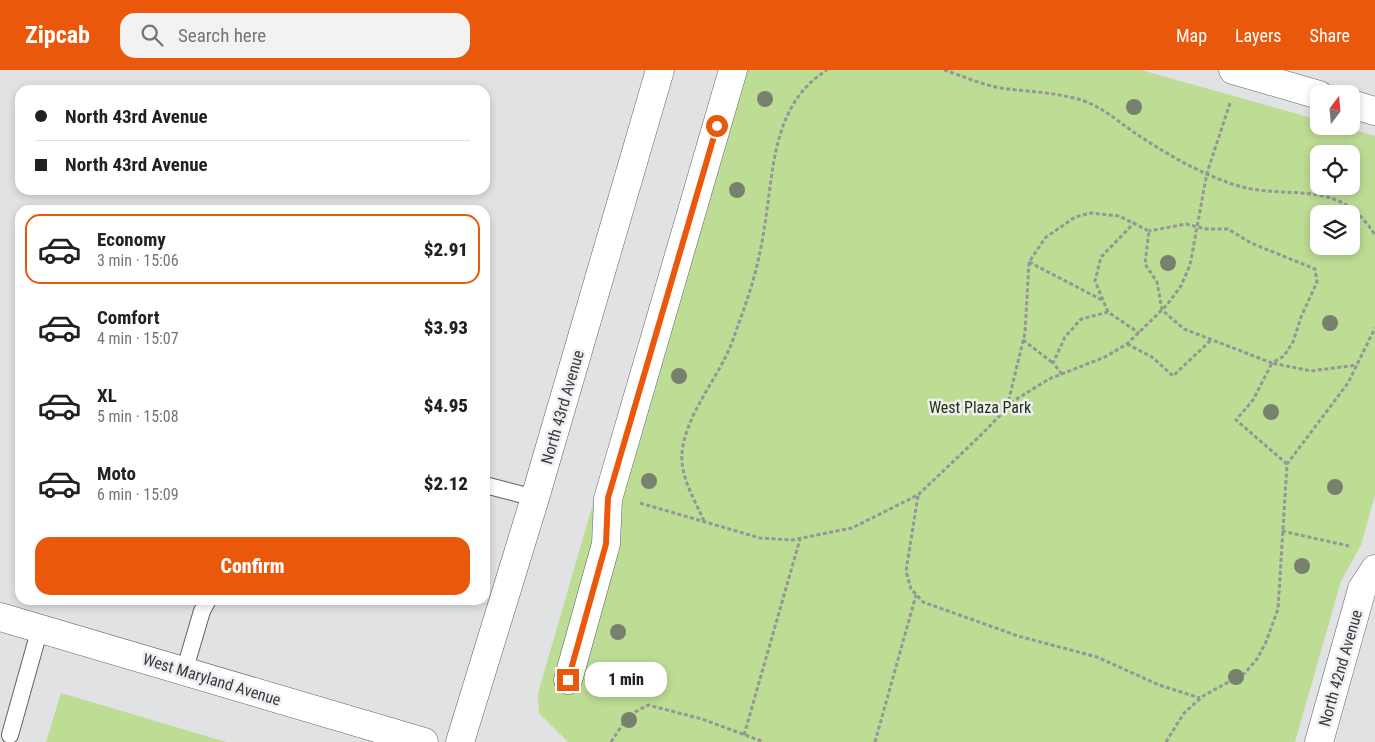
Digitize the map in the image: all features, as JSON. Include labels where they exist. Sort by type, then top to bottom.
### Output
[{"type":"street","name":"North 43rd Avenue","points":[[460,742],[535,498],[660,70]]},
{"type":"street","points":[[568,680],[606,544],[608,498],[733,70]]},
{"type":"street","points":[[1233,70],[1310,91]]},
{"type":"street","points":[[1360,107],[1375,111]]},
{"type":"street","name":"North 42nd Avenue","points":[[1319,742],[1362,589],[1375,569]]},
{"type":"street","name":"West Maryland Avenue","points":[[0,617],[424,742]]},
{"type":"lane","points":[[490,486],[535,498]]},
{"type":"lane","points":[[184,672],[206,605]]},
{"type":"lane","points":[[10,735],[40,628]]},
{"type":"path","points":[[704,522],[684,475],[682,453],[685,440],[692,419],[725,357],[754,281],[764,230],[778,136],[784,118],[803,90],[827,70]]},
{"type":"path","points":[[944,70],[986,85],[1062,95],[1084,102],[1106,112],[1153,145],[1189,166],[1207,173],[1249,188],[1316,194],[1339,200],[1351,206],[1375,235]]},
{"type":"path","points":[[632,501],[760,538],[800,539],[852,528],[918,496],[1015,400],[1062,374],[1105,357],[1127,344],[1162,310],[1181,286],[1190,265],[1207,173],[1230,103],[1239,105]]},
{"type":"path","points":[[1007,408],[1023,340],[1029,262],[1045,238],[1075,217],[1091,212],[1107,213],[1135,222],[1149,230],[1186,224],[1206,229],[1228,229],[1251,243],[1315,269],[1317,282],[1301,316],[1293,342],[1284,356],[1272,363],[1253,400],[1236,420],[1287,464]]},
{"type":"path","points":[[1135,222],[1101,257],[1095,281],[1108,312],[1139,333]]},
{"type":"path","points":[[1149,230],[1145,264],[1157,282],[1162,310],[1184,330],[1272,363],[1311,371],[1357,365]]},
{"type":"path","points":[[1029,262],[1102,300]]},
{"type":"path","points":[[1053,363],[1065,337],[1081,319],[1108,312]]},
{"type":"path","points":[[1166,742],[1180,719],[1201,698],[1246,673],[1266,642],[1278,609],[1287,464],[1348,383],[1375,328]]},
{"type":"path","points":[[1023,340],[1053,363],[1062,374]]},
{"type":"path","points":[[1127,344],[1152,357],[1173,376],[1211,340]]},
{"type":"path","points":[[918,496],[906,571],[911,589],[923,602],[1018,636],[1098,657],[1160,685],[1201,698]]},
{"type":"path","points":[[1282,531],[1349,546]]},
{"type":"path","points":[[744,735],[800,539]]},
{"type":"path","points":[[874,742],[916,594]]},
{"type":"path","points":[[611,742],[628,716],[648,705],[702,719],[764,742]]},
{"type":"green space","name":"West Plaza Park","points":[[719,70],[1141,70],[1310,117],[1310,135],[1360,135],[1360,132],[1375,136],[1375,495],[1361,545],[1341,581],[1295,742],[568,742],[539,713],[538,693]]},
{"type":"green space","points":[[61,693],[226,742],[46,742]]},
{"type":"route","points":[[568,680],[606,544],[608,498],[717,126]]}]
